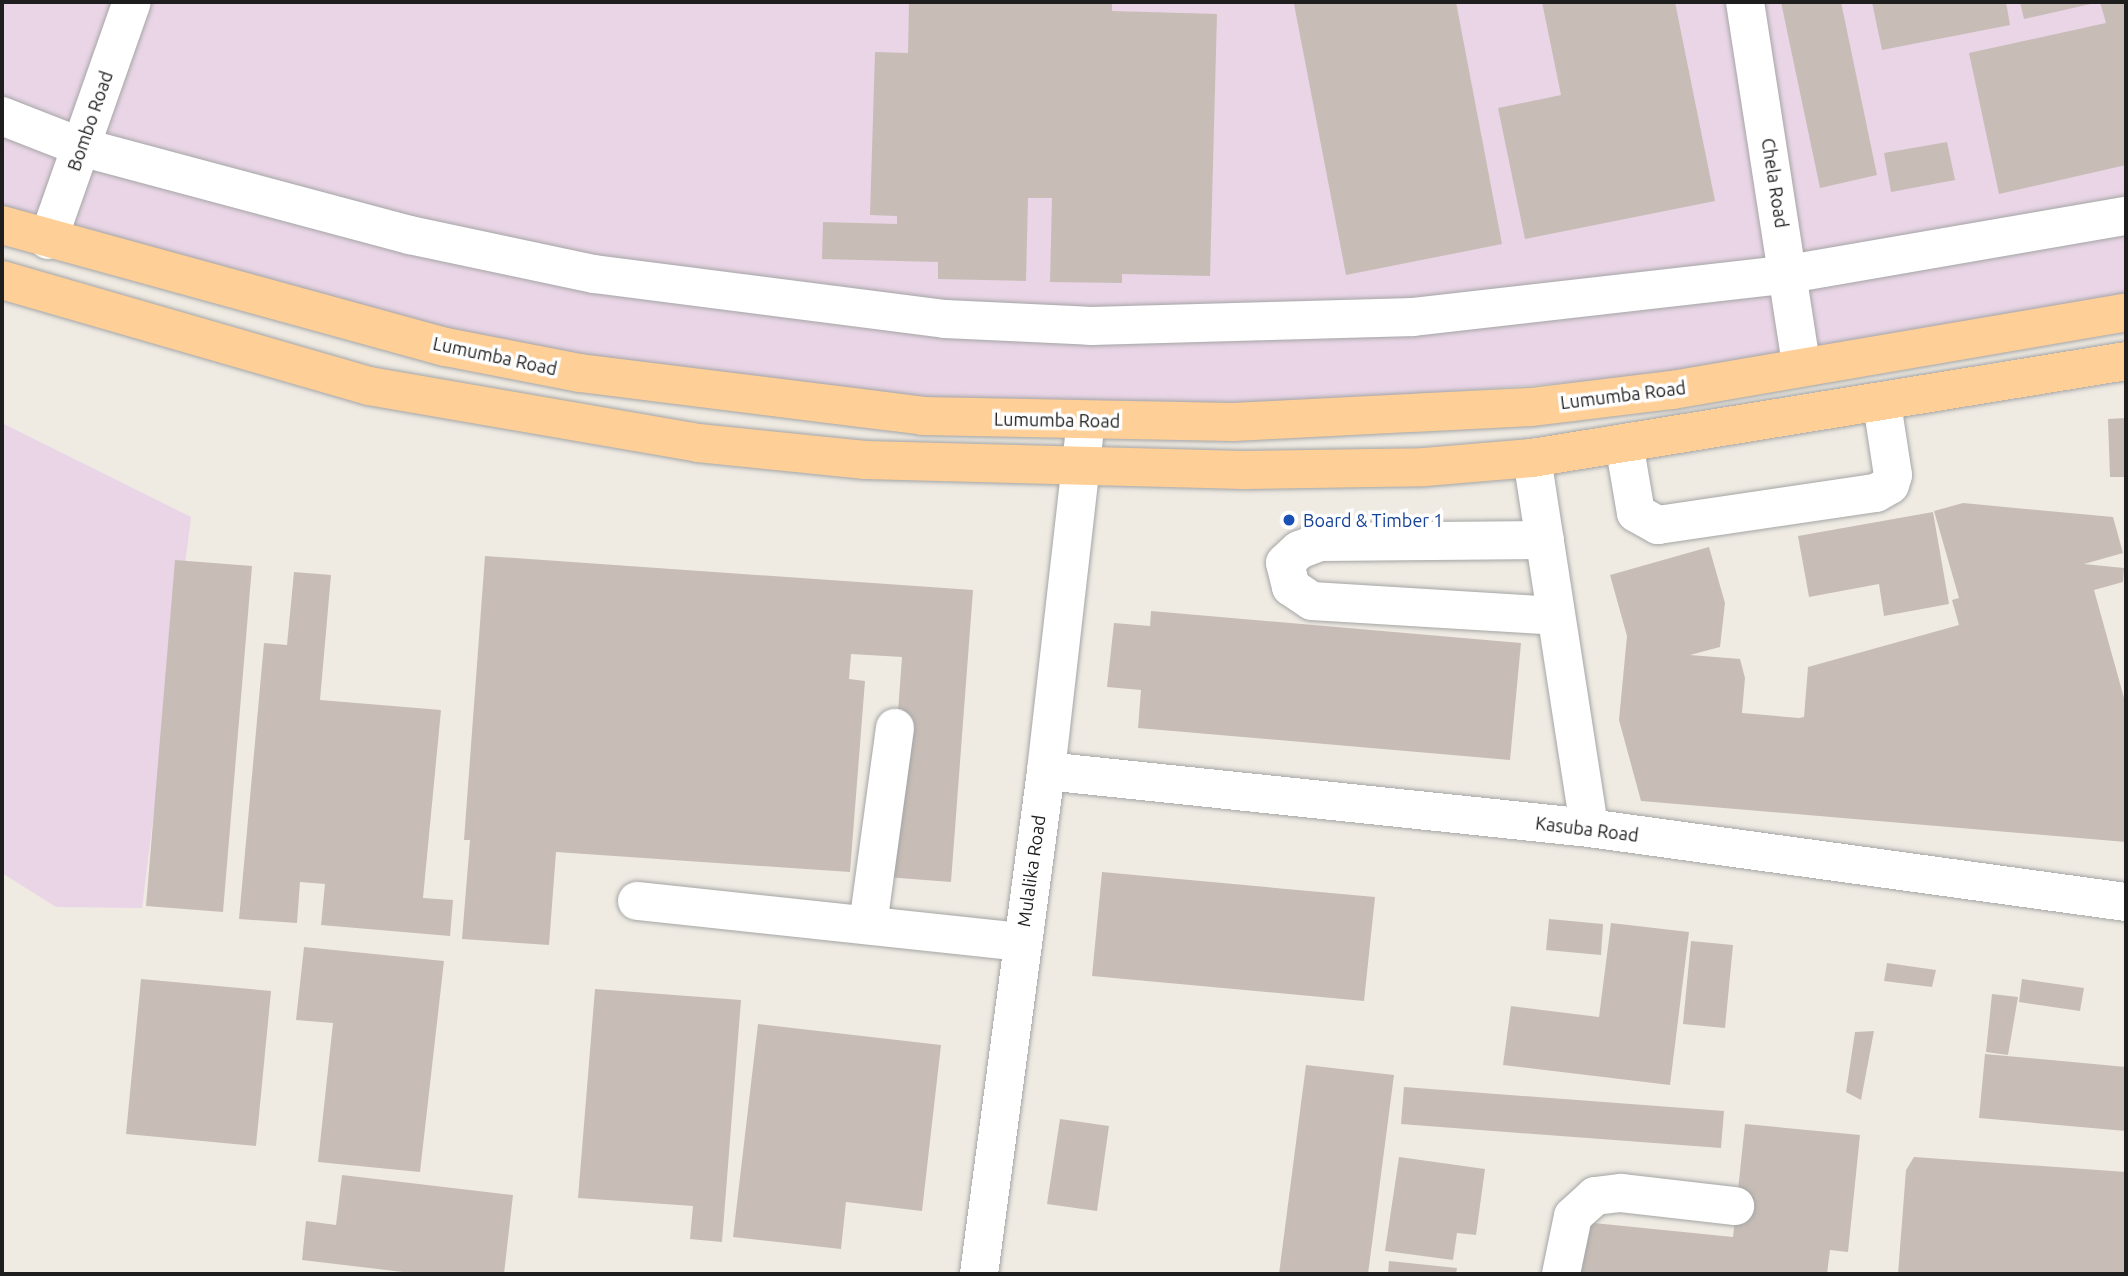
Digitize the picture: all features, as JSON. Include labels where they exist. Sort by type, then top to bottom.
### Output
[{"type":"main road","name":"Lumumba Road","points":[[2,225],[48,240],[446,347],[580,373],[923,416],[1086,421],[1415,416],[1672,390],[1801,365],[2126,312]]},
{"type":"main road","points":[[2,281],[369,386],[698,443],[865,460],[1081,467],[1354,470],[1532,458],[1882,404],[2126,361]]},
{"type":"street","name":"Bombo Road","points":[[48,240],[132,2]]},
{"type":"street","name":"Chela Road","points":[[1745,2],[1801,365]]},
{"type":"street","points":[[2,116],[81,147],[410,235],[594,274],[945,319],[1092,326],[1413,317],[1789,274],[2126,216]]},
{"type":"street","points":[[1624,443],[1636,513],[1658,525],[1876,493],[1890,485],[1893,475],[1882,404]]},
{"type":"street","name":"Mulalika Road","points":[[979,1274],[1020,942],[1046,771],[1086,421]]},
{"type":"street","points":[[1532,458],[1589,828]]},
{"type":"street","points":[[1545,540],[1321,542],[1299,550],[1285,564],[1291,587],[1312,601],[1556,616]]},
{"type":"street","points":[[868,925],[895,728]]},
{"type":"street","name":"Kasuba Road","points":[[1046,771],[1589,828],[2126,902]]},
{"type":"street","points":[[637,901],[1020,942]]},
{"type":"street","points":[[1561,1274],[1573,1216],[1595,1196],[1621,1193],[1735,1206]]},
{"type":"shaded area","points":[[2,2],[2126,2],[2126,311],[1792,366],[1067,420],[562,368],[2,217]]},
{"type":"shaded area","points":[[2,423],[191,517],[142,908],[56,907],[2,873]]},
{"type":"building","points":[[909,2],[1112,2],[1112,11],[1217,14],[1210,276],[1122,274],[1122,283],[1050,282],[1052,198],[1028,198],[1026,281],[938,279],[938,262],[822,259],[823,222],[897,224],[897,216],[870,215],[875,52],[908,53]]},
{"type":"building","points":[[1456,2],[1502,244],[1346,275],[1294,4]]},
{"type":"building","points":[[1542,2],[1675,2],[1715,201],[1525,239],[1498,108],[1561,95]]},
{"type":"building","points":[[1781,2],[1841,2],[1877,175],[1820,188]]},
{"type":"building","points":[[1872,2],[2006,2],[2010,25],[1882,50]]},
{"type":"building","points":[[2020,2],[2095,2],[2095,3],[2024,19]]},
{"type":"building","points":[[2100,2],[2126,2],[2126,165],[1999,194],[1969,53],[2106,23]]},
{"type":"building","points":[[1947,142],[1955,180],[1891,192],[1884,153]]},
{"type":"building","points":[[2126,418],[2126,477],[2110,477],[2108,419]]},
{"type":"building","points":[[1963,503],[2113,517],[2123,553],[2084,564],[2124,568],[2123,582],[2094,590],[2126,705],[2126,842],[1641,801],[1619,720],[1627,636],[1610,575],[1709,547],[1725,603],[1720,647],[1690,655],[1740,659],[1745,678],[1742,713],[1804,717],[1808,667],[1959,625],[1952,600],[1959,598],[1934,511]]},
{"type":"building","points":[[1933,512],[1949,604],[1884,616],[1879,584],[1809,597],[1798,536]]},
{"type":"building","points":[[485,556],[973,590],[951,882],[886,877],[902,657],[851,654],[849,679],[865,681],[850,872],[556,852],[549,945],[462,939],[470,840],[464,840]]},
{"type":"building","points":[[175,560],[252,566],[223,912],[146,906]]},
{"type":"building","points":[[294,572],[331,575],[320,700],[441,710],[423,898],[453,900],[450,936],[321,925],[325,884],[300,882],[297,923],[239,919],[264,643],[287,645]]},
{"type":"building","points":[[1151,611],[1521,643],[1510,760],[1138,728],[1141,690],[1107,687],[1114,623],[1150,626]]},
{"type":"building","points":[[1102,872],[1375,897],[1364,1001],[1092,976]]},
{"type":"building","points":[[1549,919],[1603,924],[1601,955],[1546,950]]},
{"type":"building","points":[[1611,923],[1689,932],[1670,1085],[1503,1065],[1511,1006],[1599,1017]]},
{"type":"building","points":[[1691,941],[1733,945],[1725,1028],[1683,1024]]},
{"type":"building","points":[[304,947],[444,961],[420,1172],[318,1162],[333,1023],[296,1020]]},
{"type":"building","points":[[1887,963],[1936,970],[1932,987],[1884,981]]},
{"type":"building","points":[[141,979],[271,991],[256,1146],[126,1134]]},
{"type":"building","points":[[2022,979],[2084,988],[2080,1011],[2019,1002]]},
{"type":"building","points":[[595,989],[741,1000],[722,1242],[690,1239],[693,1206],[578,1198]]},
{"type":"building","points":[[1992,994],[2018,997],[2008,1055],[1986,1052]]},
{"type":"building","points":[[758,1024],[941,1045],[922,1211],[846,1202],[841,1249],[733,1237]]},
{"type":"building","points":[[1874,1031],[1861,1100],[1846,1092],[1855,1032]]},
{"type":"building","points":[[1985,1054],[2126,1067],[2126,1131],[1979,1118]]},
{"type":"building","points":[[1306,1065],[1394,1075],[1368,1274],[1279,1274]]},
{"type":"building","points":[[1404,1087],[1724,1111],[1721,1148],[1401,1124]]},
{"type":"building","points":[[1060,1119],[1109,1126],[1097,1211],[1047,1204]]},
{"type":"building","points":[[1745,1124],[1860,1135],[1848,1252],[1830,1250],[1827,1274],[1558,1274],[1564,1220],[1733,1237]]},
{"type":"building","points":[[1399,1157],[1485,1169],[1476,1235],[1457,1233],[1453,1260],[1385,1251]]},
{"type":"building","points":[[1914,1157],[2126,1172],[2126,1274],[1898,1274],[1906,1170]]},
{"type":"building","points":[[342,1175],[513,1195],[504,1274],[420,1274],[302,1260],[306,1221],[336,1225]]},
{"type":"building","points":[[1389,1261],[1457,1268],[1456,1274],[1388,1274]]},
{"type":"place","name":"Board & Timber 1","points":[[1289,520]]}]
